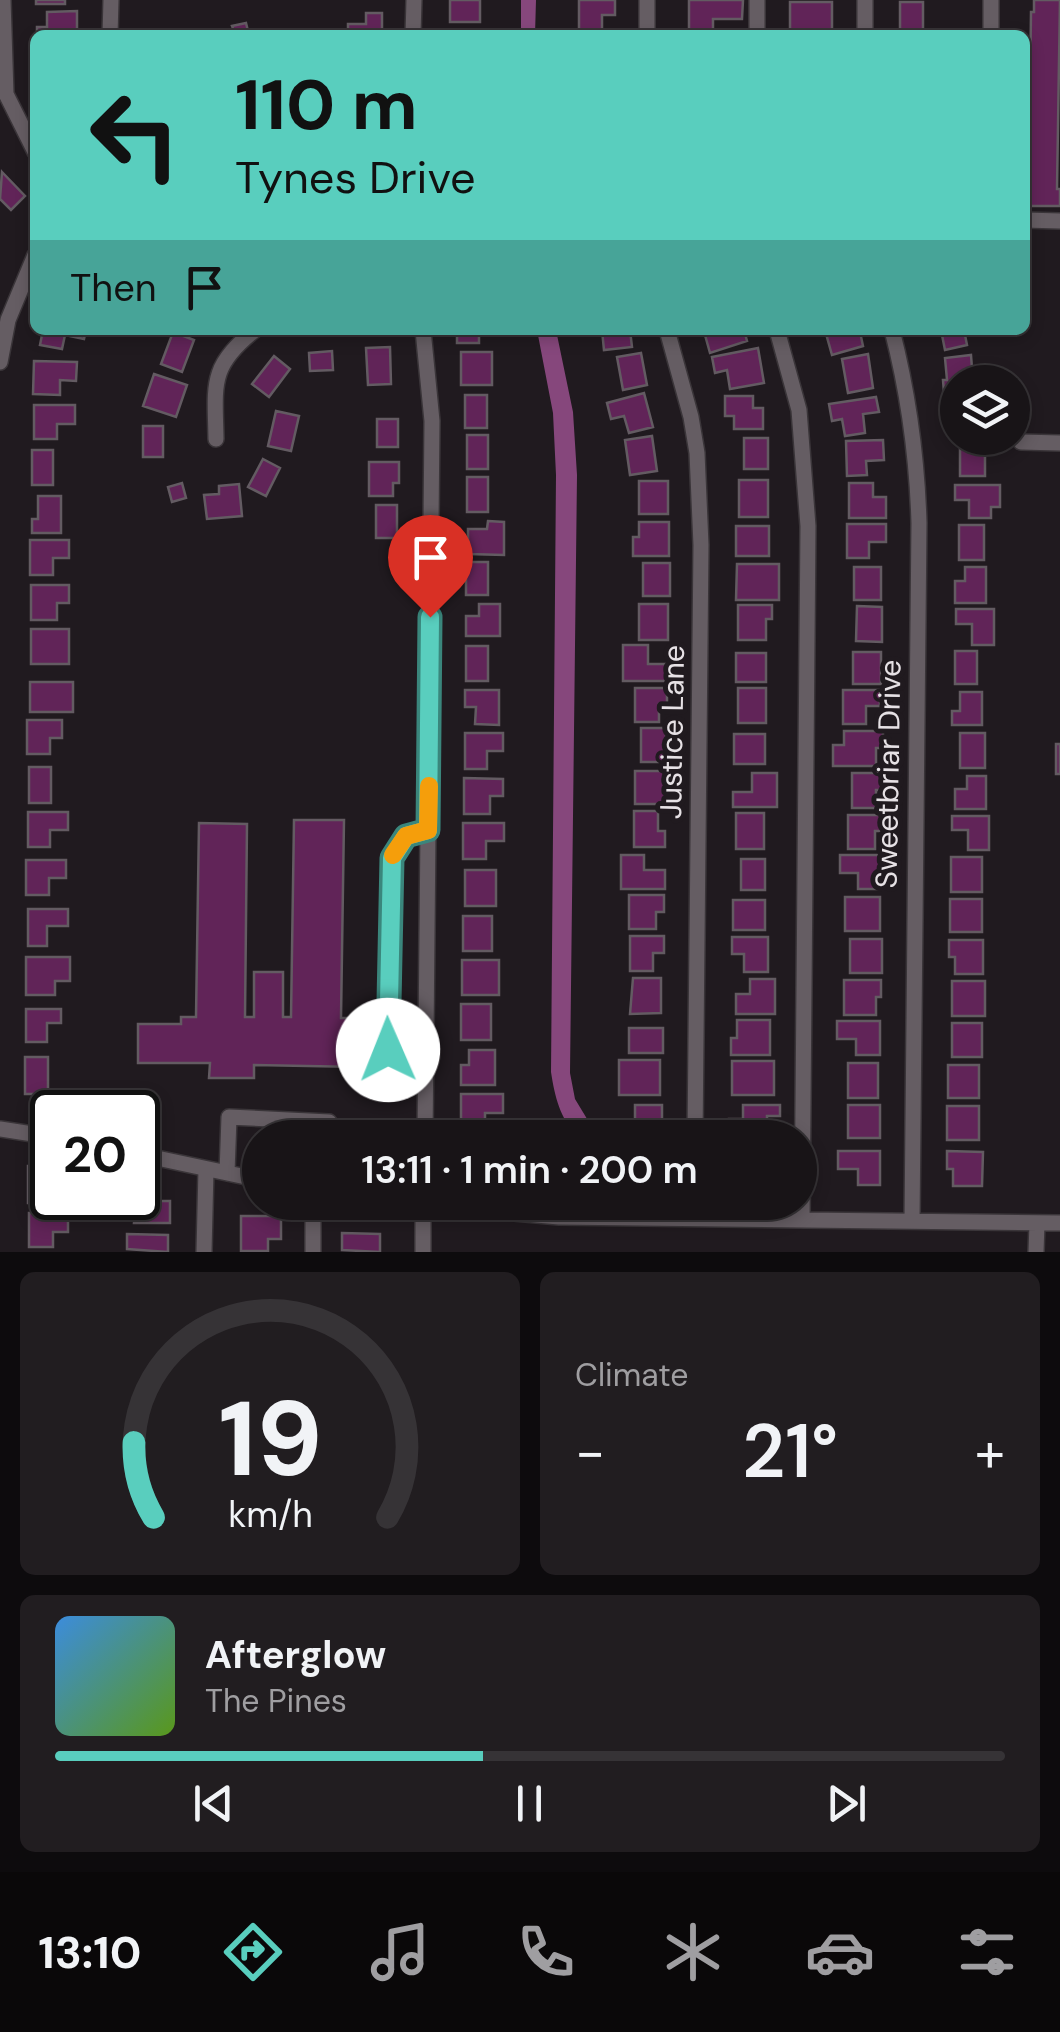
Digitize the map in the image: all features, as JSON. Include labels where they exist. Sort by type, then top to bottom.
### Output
[{"type":"street","points":[[3,0],[6,94],[30,142]]},
{"type":"street","points":[[110,30],[111,0]]},
{"type":"street","points":[[413,30],[414,0]]},
{"type":"street","points":[[647,0],[647,30]]},
{"type":"street","points":[[756,30],[757,0]]},
{"type":"street","points":[[865,30],[866,0]]},
{"type":"street","points":[[991,30],[992,0]]},
{"type":"street","points":[[1030,220],[1060,221]]},
{"type":"street","points":[[0,362],[8,320],[30,267]]},
{"type":"street","points":[[216,439],[219,366],[249,335]]},
{"type":"street","points":[[423,335],[432,422],[426,1120]]},
{"type":"street","name":"Justice Lane","points":[[667,335],[694,435],[701,545],[695,1120]]},
{"type":"street","points":[[778,335],[799,410],[808,526],[803,1120]]},
{"type":"street","name":"Sweetbriar Drive","points":[[893,335],[910,398],[918,465],[912,1221]]},
{"type":"street","points":[[1030,442],[1060,443]]},
{"type":"street","points":[[427,1071],[410,1069],[395,1061],[386,1039],[392,858],[406,836],[428,830]]},
{"type":"street","points":[[227,1174],[229,1117],[289,1120]]},
{"type":"street","points":[[0,1129],[30,1133]]},
{"type":"street","points":[[160,1159],[242,1177]]},
{"type":"street","points":[[204,1252],[206,1169]]},
{"type":"street","points":[[312,1252],[313,1220]]},
{"type":"street","points":[[423,1220],[424,1252]]},
{"type":"street","points":[[802,1220],[1060,1223]]},
{"type":"street","points":[[1036,1252],[1037,1223]]},
{"type":"shaded area","points":[[521,0],[536,0],[535,30],[521,30]]},
{"type":"shaded area","points":[[538,335],[557,335],[573,412],[577,475],[570,1073],[575,1099],[588,1120],[565,1120],[551,1072],[556,475],[553,413]]},
{"type":"building","points":[[36,0],[65,0],[65,4],[36,4]]},
{"type":"building","points":[[450,0],[480,0],[480,22],[450,22]]},
{"type":"building","points":[[579,0],[615,0],[615,15],[602,15],[602,30],[579,30]]},
{"type":"building","points":[[689,0],[743,0],[742,19],[713,19],[713,30],[689,30]]},
{"type":"building","points":[[1034,0],[1060,0],[1060,206],[1030,206]]},
{"type":"building","points":[[790,2],[832,2],[832,30],[790,30]]},
{"type":"building","points":[[900,2],[923,2],[923,30],[900,30]]},
{"type":"building","points":[[77,11],[77,30],[37,30],[47,27],[47,12]]},
{"type":"building","points":[[366,13],[382,13],[382,30],[348,30],[348,24],[366,24]]},
{"type":"building","points":[[246,23],[248,30],[234,30],[232,26]]},
{"type":"building","points":[[2,172],[25,196],[11,210],[0,199]]},
{"type":"building","points":[[42,335],[65,335],[62,349],[40,345]]},
{"type":"building","points":[[172,335],[194,340],[182,372],[161,364]]},
{"type":"building","points":[[457,335],[479,335],[479,343],[457,343]]},
{"type":"building","points":[[602,335],[631,335],[632,347],[604,350]]},
{"type":"building","points":[[705,335],[745,335],[747,341],[710,353]]},
{"type":"building","points":[[826,335],[861,335],[863,346],[832,355]]},
{"type":"building","points":[[942,335],[965,335],[967,345],[945,350]]},
{"type":"building","points":[[390,347],[391,384],[368,385],[366,348]]},
{"type":"building","points":[[758,348],[764,383],[730,389],[727,370],[715,373],[712,357]]},
{"type":"building","points":[[332,351],[333,370],[310,371],[309,353]]},
{"type":"building","points":[[461,352],[492,352],[492,385],[461,385]]},
{"type":"building","points":[[641,353],[647,385],[623,390],[617,357]]},
{"type":"building","points":[[868,354],[873,388],[848,393],[842,359]]},
{"type":"building","points":[[971,355],[972,365],[946,365],[945,358]]},
{"type":"building","points":[[274,356],[290,369],[269,397],[252,384]]},
{"type":"building","points":[[34,361],[77,362],[76,381],[60,380],[60,395],[33,394]]},
{"type":"building","points":[[154,374],[187,385],[176,417],[143,406]]},
{"type":"building","points":[[644,393],[653,427],[629,433],[624,416],[611,419],[607,403]]},
{"type":"building","points":[[465,395],[487,395],[487,428],[465,428]]},
{"type":"building","points":[[725,396],[753,396],[753,408],[763,408],[763,429],[734,429],[734,416],[725,416]]},
{"type":"building","points":[[876,397],[879,412],[863,414],[865,433],[845,436],[842,419],[832,421],[829,404]]},
{"type":"building","points":[[34,405],[75,405],[75,424],[57,424],[57,439],[34,439]]},
{"type":"building","points":[[276,411],[299,416],[291,451],[268,446]]},
{"type":"building","points":[[377,419],[398,419],[398,447],[377,447]]},
{"type":"building","points":[[143,426],[163,426],[163,457],[143,457]]},
{"type":"building","points":[[467,435],[488,435],[488,469],[467,469]]},
{"type":"building","points":[[652,436],[657,471],[630,475],[625,440]]},
{"type":"building","points":[[744,438],[768,438],[768,469],[744,469]]},
{"type":"building","points":[[883,440],[884,460],[866,461],[867,475],[847,476],[846,441]]},
{"type":"building","points":[[32,450],[53,450],[53,485],[32,485]]},
{"type":"building","points":[[960,455],[985,455],[985,476],[960,476]]},
{"type":"building","points":[[263,459],[280,468],[266,496],[248,487]]},
{"type":"building","points":[[369,462],[399,462],[399,483],[393,483],[393,496],[369,496]]},
{"type":"building","points":[[467,477],[488,477],[488,512],[467,512]]},
{"type":"building","points":[[739,480],[768,480],[768,517],[739,517]]},
{"type":"building","points":[[639,481],[668,481],[668,514],[639,514]]},
{"type":"building","points":[[182,483],[186,498],[172,502],[168,487]]},
{"type":"building","points":[[849,483],[873,483],[873,497],[886,497],[886,518],[849,518]]},
{"type":"building","points":[[239,484],[242,516],[207,519],[204,495],[219,494],[219,486]]},
{"type":"building","points":[[955,485],[1000,485],[1000,507],[991,507],[991,518],[969,518],[969,500],[955,500]]},
{"type":"building","points":[[38,496],[61,496],[61,533],[32,533],[32,519],[38,519]]},
{"type":"building","points":[[376,505],[397,505],[397,538],[376,538]]},
{"type":"building","points":[[488,521],[504,522],[504,555],[468,554],[468,529],[487,529]]},
{"type":"building","points":[[639,522],[669,522],[669,556],[633,556],[633,537],[639,537]]},
{"type":"building","points":[[847,524],[886,524],[886,542],[869,542],[869,558],[847,558]]},
{"type":"building","points":[[959,525],[984,525],[984,560],[959,560]]},
{"type":"building","points":[[736,526],[769,526],[769,556],[736,556]]},
{"type":"building","points":[[30,540],[69,540],[69,558],[53,558],[53,575],[30,575]]},
{"type":"building","points":[[466,562],[488,562],[488,595],[466,595]]},
{"type":"building","points":[[643,563],[670,563],[670,596],[643,596]]},
{"type":"building","points":[[737,564],[779,564],[779,600],[736,600]]},
{"type":"building","points":[[854,567],[881,567],[881,600],[854,600]]},
{"type":"building","points":[[965,567],[986,567],[986,603],[955,603],[955,581],[965,581]]},
{"type":"building","points":[[31,585],[69,585],[69,603],[57,603],[57,620],[31,620]]},
{"type":"building","points":[[479,604],[500,604],[500,636],[466,636],[466,616],[479,616]]},
{"type":"building","points":[[639,604],[668,604],[668,640],[639,640]]},
{"type":"building","points":[[738,605],[772,605],[772,619],[766,619],[766,640],[738,640]]},
{"type":"building","points":[[857,606],[882,607],[882,642],[856,641]]},
{"type":"building","points":[[956,609],[994,609],[994,645],[972,645],[972,624],[956,624]]},
{"type":"building","points":[[31,629],[69,629],[69,664],[31,664]]},
{"type":"building","points":[[623,645],[648,645],[648,664],[667,664],[667,681],[623,681]]},
{"type":"building","points":[[466,646],[488,646],[488,681],[466,681]]},
{"type":"building","points":[[955,651],[977,651],[977,684],[955,684]]},
{"type":"building","points":[[853,652],[881,652],[881,684],[853,684]]},
{"type":"building","points":[[736,653],[766,653],[766,682],[736,682]]},
{"type":"building","points":[[30,682],[73,682],[73,712],[30,712]]},
{"type":"building","points":[[635,688],[667,688],[667,704],[659,704],[659,722],[635,722]]},
{"type":"building","points":[[738,688],[766,688],[766,723],[738,723]]},
{"type":"building","points":[[465,690],[499,690],[499,725],[475,724],[476,707],[465,707]]},
{"type":"building","points":[[843,690],[880,690],[880,706],[866,706],[866,724],[843,724]]},
{"type":"building","points":[[960,692],[982,692],[982,725],[952,725],[952,711],[960,711]]},
{"type":"building","points":[[27,720],[62,720],[62,738],[50,738],[50,754],[27,754]]},
{"type":"building","points":[[641,728],[666,728],[666,762],[641,762]]},
{"type":"building","points":[[844,731],[883,731],[883,748],[876,748],[876,766],[833,766],[833,745],[844,745]]},
{"type":"building","points":[[465,733],[503,733],[503,751],[487,751],[487,769],[465,769]]},
{"type":"building","points":[[960,733],[985,733],[985,768],[960,768]]},
{"type":"building","points":[[734,734],[765,734],[765,764],[734,764]]},
{"type":"building","points":[[1056,744],[1060,744],[1060,774],[1056,774]]},
{"type":"building","points":[[29,767],[51,767],[51,803],[29,803]]},
{"type":"building","points":[[635,771],[666,771],[666,804],[635,804]]},
{"type":"building","points":[[752,773],[777,773],[777,807],[733,807],[733,792],[752,792]]},
{"type":"building","points":[[852,773],[883,773],[883,790],[876,790],[876,808],[852,808]]},
{"type":"building","points":[[967,776],[986,776],[986,809],[955,809],[955,789],[967,789]]},
{"type":"building","points":[[464,778],[503,779],[503,796],[490,796],[490,814],[464,814]]},
{"type":"building","points":[[634,811],[658,811],[658,831],[665,831],[665,847],[634,847]]},
{"type":"building","points":[[28,812],[68,812],[68,830],[50,830],[50,847],[28,847]]},
{"type":"building","points":[[736,813],[764,813],[764,849],[736,849]]},
{"type":"building","points":[[848,815],[883,815],[883,831],[875,831],[875,849],[848,849]]},
{"type":"building","points":[[952,816],[989,816],[989,850],[968,850],[968,830],[952,830]]},
{"type":"building","points":[[294,820],[344,820],[341,1018],[352,1018],[352,1027],[360,1027],[360,1067],[254,1065],[254,1078],[209,1078],[210,1063],[138,1063],[138,1024],[181,1024],[181,1017],[196,1017],[199,823],[247,824],[245,1017],[254,1017],[254,972],[283,972],[283,1017],[291,1017]]},
{"type":"building","points":[[463,823],[504,823],[504,841],[486,841],[486,859],[463,859]]},
{"type":"building","points":[[621,855],[644,855],[644,870],[665,870],[665,889],[621,889]]},
{"type":"building","points":[[840,855],[882,855],[882,889],[858,889],[858,873],[840,873]]},
{"type":"building","points":[[951,857],[982,857],[982,892],[951,892]]},
{"type":"building","points":[[741,859],[765,859],[765,890],[741,890]]},
{"type":"building","points":[[26,860],[66,860],[66,878],[49,878],[49,895],[26,895]]},
{"type":"building","points":[[465,870],[496,870],[496,906],[465,906]]},
{"type":"building","points":[[629,895],[664,895],[664,912],[656,912],[656,929],[629,929]]},
{"type":"building","points":[[845,897],[880,897],[880,931],[845,931]]},
{"type":"building","points":[[950,899],[982,899],[982,932],[950,932]]},
{"type":"building","points":[[733,900],[765,900],[765,930],[733,930]]},
{"type":"building","points":[[28,909],[68,909],[68,926],[47,926],[47,946],[28,946]]},
{"type":"building","points":[[463,916],[492,916],[492,951],[463,951]]},
{"type":"building","points":[[630,936],[664,936],[664,953],[653,953],[653,971],[630,971]]},
{"type":"building","points":[[732,937],[768,937],[768,972],[744,972],[744,954],[732,954]]},
{"type":"building","points":[[850,939],[882,939],[882,973],[850,973]]},
{"type":"building","points":[[949,940],[983,940],[983,974],[955,974]]},
{"type":"building","points":[[26,957],[70,957],[70,981],[55,981],[55,995],[26,995]]},
{"type":"building","points":[[462,960],[499,960],[499,995],[462,995]]},
{"type":"building","points":[[633,978],[661,978],[661,1013],[630,1014]]},
{"type":"building","points":[[750,979],[775,979],[775,1014],[736,1014],[736,994],[750,994]]},
{"type":"building","points":[[844,980],[881,980],[876,1015],[844,1015]]},
{"type":"building","points":[[952,981],[985,981],[985,1016],[952,1016]]},
{"type":"building","points":[[461,1004],[491,1004],[491,1040],[461,1040]]},
{"type":"building","points":[[26,1009],[61,1009],[61,1023],[47,1023],[47,1042],[26,1042]]},
{"type":"building","points":[[737,1020],[770,1020],[770,1055],[731,1055],[731,1038],[737,1038]]},
{"type":"building","points":[[837,1021],[880,1021],[880,1055],[856,1055],[856,1039],[837,1039]]},
{"type":"building","points":[[952,1023],[982,1023],[982,1057],[952,1057]]},
{"type":"building","points":[[629,1028],[663,1028],[663,1053],[629,1053]]},
{"type":"building","points":[[469,1050],[495,1050],[495,1085],[461,1085],[461,1065],[469,1065]]},
{"type":"building","points":[[25,1057],[48,1057],[48,1090],[30,1090],[30,1094],[25,1094]]},
{"type":"building","points":[[619,1060],[660,1060],[660,1095],[619,1095]]},
{"type":"building","points":[[732,1061],[774,1061],[774,1095],[732,1095]]},
{"type":"building","points":[[848,1063],[878,1063],[878,1098],[848,1098]]},
{"type":"building","points":[[948,1065],[979,1065],[979,1098],[948,1098]]},
{"type":"building","points":[[461,1094],[503,1094],[503,1113],[485,1113],[485,1120],[461,1120]]},
{"type":"building","points":[[635,1105],[662,1105],[662,1120],[635,1120]]},
{"type":"building","points":[[743,1105],[780,1105],[780,1116],[767,1116],[767,1120],[729,1120],[743,1119]]},
{"type":"building","points":[[848,1105],[880,1105],[880,1138],[848,1138]]},
{"type":"building","points":[[947,1106],[979,1106],[979,1140],[947,1140]]},
{"type":"building","points":[[838,1151],[880,1151],[880,1185],[858,1185],[858,1169],[838,1169]]},
{"type":"building","points":[[947,1151],[983,1152],[982,1186],[953,1186],[953,1169],[947,1169]]},
{"type":"building","points":[[28,1166],[30,1166],[30,1203]]},
{"type":"building","points":[[160,1201],[170,1201],[170,1223],[134,1223],[160,1220]]},
{"type":"building","points":[[29,1213],[30,1220],[68,1220],[68,1232],[53,1232],[53,1247],[29,1247]]},
{"type":"building","points":[[241,1216],[242,1220],[281,1220],[281,1239],[268,1239],[268,1251],[241,1251]]},
{"type":"building","points":[[342,1233],[380,1234],[380,1252],[342,1250]]},
{"type":"building","points":[[127,1234],[168,1235],[168,1252],[127,1249]]},
{"type":"slow traffic","points":[[393,855],[406,836],[428,830],[429,786]]},
{"type":"route","points":[[388,1050],[392,858],[406,836],[428,830],[430,617]]}]
